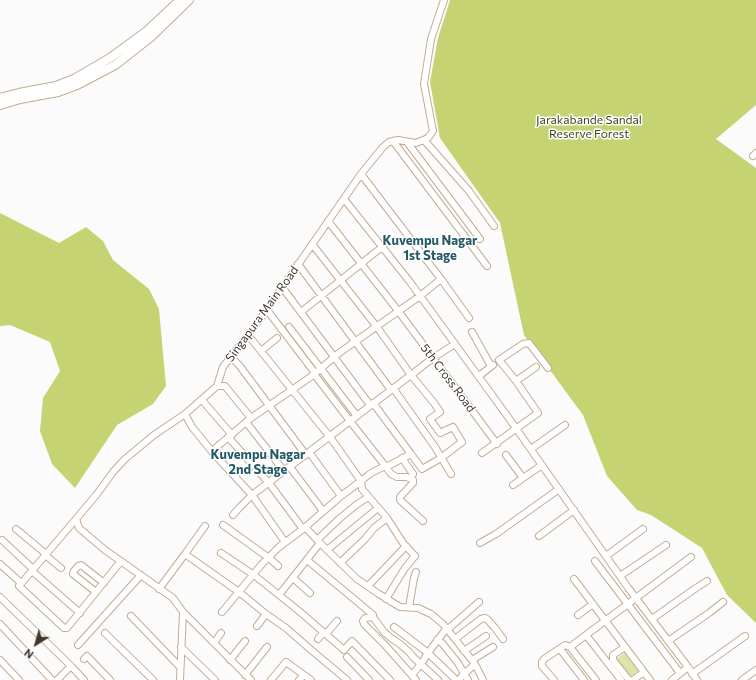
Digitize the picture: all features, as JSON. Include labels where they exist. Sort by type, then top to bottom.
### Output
[{"type":"main road","points":[[0,98],[56,86],[74,79],[110,58],[147,31],[180,0]]},
{"type":"main road","points":[[0,105],[20,99],[58,92],[77,85],[115,65],[152,36],[189,0]]},
{"type":"street","points":[[444,0],[431,39],[424,84],[433,131],[428,138],[416,143],[398,140],[393,141],[487,266]]},
{"type":"street","points":[[424,140],[469,191],[494,226]]},
{"type":"street","name":"Singapura Main Road","points":[[21,583],[125,459],[154,435],[185,414],[217,386],[223,367],[267,310],[361,174],[383,147],[389,142],[393,141]]},
{"type":"street","points":[[408,142],[480,239]]},
{"type":"street","points":[[361,174],[469,318]]},
{"type":"street","points":[[344,199],[420,296],[479,376],[620,576],[695,678],[745,636]]},
{"type":"street","name":"5th Cross Road","points":[[328,222],[497,444]]},
{"type":"street","points":[[282,287],[334,357],[422,469],[441,458],[462,442],[453,427],[440,434],[430,419],[440,412],[434,403],[410,375],[377,327],[312,244]]},
{"type":"street","points":[[301,312],[382,247]]},
{"type":"street","points":[[298,264],[435,447],[451,474]]},
{"type":"street","points":[[212,451],[249,420],[420,296],[441,279]]},
{"type":"street","points":[[267,310],[350,421],[392,474],[397,477],[410,478],[413,480],[413,483],[400,498],[422,521]]},
{"type":"street","points":[[290,327],[357,416]]},
{"type":"street","points":[[472,332],[491,366]]},
{"type":"street","points":[[248,335],[330,437],[362,481],[362,490],[387,518],[406,546],[415,556],[405,568],[386,599]]},
{"type":"street","points":[[261,351],[277,338]]},
{"type":"street","points":[[479,376],[523,344],[529,343],[548,368]]},
{"type":"street","points":[[233,515],[252,495],[308,454],[410,375],[455,344]]},
{"type":"street","points":[[230,358],[239,365],[341,496]]},
{"type":"street","points":[[482,453],[538,414],[516,381],[499,360]]},
{"type":"street","points":[[516,381],[536,367]]},
{"type":"street","points":[[217,386],[225,386],[284,471]]},
{"type":"street","points":[[202,400],[304,528],[357,579],[400,607],[418,608],[431,614],[443,624],[473,662],[483,680]]},
{"type":"street","points":[[185,414],[192,427],[252,495],[285,542]]},
{"type":"street","points":[[531,449],[565,425]]},
{"type":"street","points":[[222,612],[279,547],[371,473],[411,454]]},
{"type":"street","points":[[506,454],[523,478]]},
{"type":"street","points":[[402,458],[412,474]]},
{"type":"street","points":[[513,485],[542,465]]},
{"type":"street","points":[[290,467],[323,511]]},
{"type":"street","points":[[480,543],[496,534],[558,489]]},
{"type":"street","points":[[279,595],[307,560],[319,542],[339,519],[368,496]]},
{"type":"street","points":[[327,550],[378,508]]},
{"type":"street","points":[[539,536],[574,510]]},
{"type":"street","points":[[340,563],[365,539],[374,528],[387,518]]},
{"type":"street","points":[[76,519],[79,528],[105,550],[173,598],[183,612],[251,680]]},
{"type":"street","points":[[160,589],[205,526]]},
{"type":"street","points":[[223,526],[278,566]]},
{"type":"street","points":[[16,529],[61,568]]},
{"type":"street","points":[[606,556],[643,529]]},
{"type":"street","points":[[2,540],[32,570],[80,613]]},
{"type":"street","points":[[620,576],[666,545]]},
{"type":"street","points":[[368,586],[406,546]]},
{"type":"street","points":[[221,553],[254,575],[344,650],[352,641],[390,680]]},
{"type":"street","points":[[185,554],[239,592],[286,628],[347,680]]},
{"type":"street","points":[[570,647],[691,557]]},
{"type":"street","points":[[307,560],[372,615]]},
{"type":"street","points":[[0,564],[21,583],[19,585],[20,587],[65,629],[80,613],[121,561]]},
{"type":"street","points":[[595,561],[680,674]]},
{"type":"street","points":[[96,592],[73,574],[78,566],[81,565],[104,583]]},
{"type":"street","points":[[409,607],[416,572]]},
{"type":"street","points":[[78,645],[141,575]]},
{"type":"street","points":[[293,578],[310,593]]},
{"type":"street","points":[[574,579],[650,680]]},
{"type":"street","points":[[652,619],[708,581]]},
{"type":"street","points":[[0,597],[84,680]]},
{"type":"street","points":[[438,680],[421,664],[400,644],[384,632],[373,617],[366,618],[363,621],[364,624],[386,645],[414,678],[421,664],[428,653],[446,629],[479,602]]},
{"type":"street","points":[[668,641],[723,602]]},
{"type":"street","points":[[578,616],[593,604]]},
{"type":"street","points":[[182,679],[180,667],[183,612]]},
{"type":"street","points":[[257,626],[266,614]]},
{"type":"street","points":[[131,616],[180,667]]},
{"type":"street","points":[[455,639],[484,618],[488,619],[503,639]]},
{"type":"street","points":[[318,639],[337,621]]},
{"type":"street","points":[[0,624],[52,680]]},
{"type":"street","points":[[394,627],[428,653],[456,680]]},
{"type":"street","points":[[105,633],[153,680]]},
{"type":"street","points":[[214,642],[222,633]]},
{"type":"street","points":[[586,635],[621,680]]},
{"type":"street","points":[[464,650],[486,636]]},
{"type":"street","points":[[437,640],[448,651],[465,673],[468,680]]},
{"type":"street","points":[[230,660],[245,641]]},
{"type":"street","points":[[554,680],[542,666],[542,662],[544,659],[565,645],[570,647],[596,680]]},
{"type":"street","points":[[181,647],[215,680]]},
{"type":"street","points":[[245,675],[267,647]]},
{"type":"street","points":[[459,680],[473,662],[493,647]]},
{"type":"street","points":[[625,647],[613,657],[613,660],[629,680]]},
{"type":"street","points":[[560,649],[584,680]]},
{"type":"street","points":[[84,659],[87,656],[110,680]]},
{"type":"street","points":[[347,657],[369,680]]},
{"type":"street","points":[[0,660],[18,680]]},
{"type":"street","points":[[271,680],[286,662],[301,677],[311,680]]},
{"type":"street","points":[[57,680],[71,666]]},
{"type":"street","points":[[672,680],[688,667]]},
{"type":"street","points":[[742,680],[756,670]]},
{"type":"street","points":[[633,680],[644,672]]},
{"type":"green space","name":"Jarakabande Sandal Reserve Forest","points":[[450,0],[756,0],[756,105],[716,139],[756,168],[756,623],[727,595],[702,548],[651,515],[637,510],[607,476],[583,415],[524,335],[500,223],[440,138],[430,82],[438,38]]},
{"type":"green space","points":[[0,213],[59,243],[86,227],[103,241],[113,260],[149,289],[159,309],[166,386],[153,404],[117,425],[75,488],[52,464],[40,431],[43,398],[60,371],[50,342],[10,325],[0,326]]},
{"type":"green space","points":[[626,652],[640,669],[630,677],[616,659]]},
{"type":"district","name":"Kuvempu Nagar 1st Stage","points":[[430,248]]},
{"type":"district","name":"Kuvempu Nagar 2nd Stage","points":[[258,462]]}]
